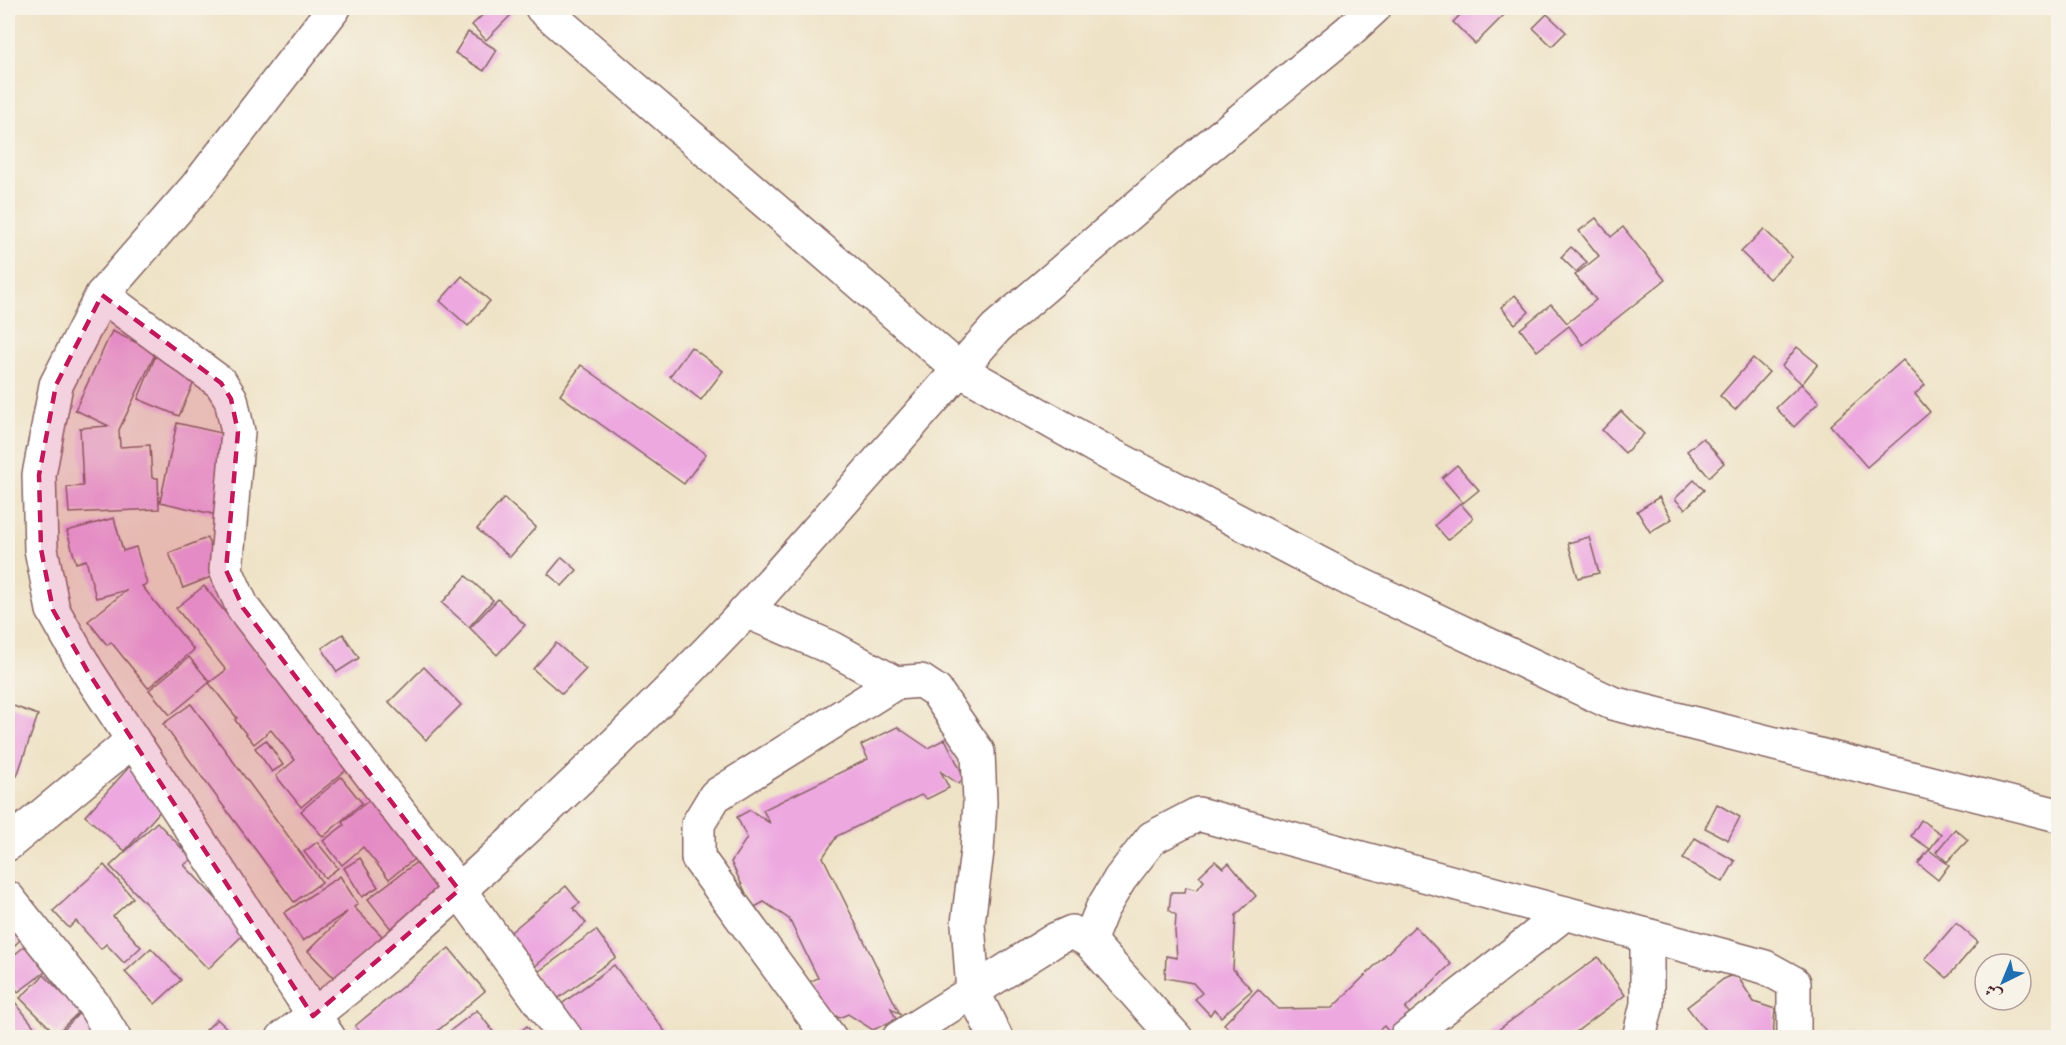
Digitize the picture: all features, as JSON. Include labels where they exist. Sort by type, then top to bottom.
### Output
[{"type":"street","points":[[321,1027],[88,672],[53,610],[41,549],[39,475],[56,385],[102,296],[197,186],[334,8]]},
{"type":"street","points":[[542,8],[960,370],[1111,455],[1351,580],[1612,703],[2058,814]]},
{"type":"street","points":[[283,1038],[321,1027],[459,890],[574,786],[746,611],[1005,320],[1198,154],[1348,32],[1374,8]]},
{"type":"street","points":[[102,296],[221,383],[231,399],[238,432],[226,570],[243,608],[459,890],[566,1038]]},
{"type":"street","points":[[746,611],[832,648],[895,683]]},
{"type":"street","points":[[830,1038],[698,858],[698,824],[715,795],[895,683],[921,681],[936,691],[978,752],[980,802],[977,851],[968,923],[972,991],[996,1038]]},
{"type":"street","points":[[8,844],[133,740]]},
{"type":"street","points":[[1089,941],[1102,909],[1120,879],[1152,838],[1198,814],[1765,967],[1794,983],[1794,1038]]},
{"type":"street","points":[[8,898],[94,1005],[114,1038]]},
{"type":"street","points":[[1406,1038],[1565,913]]},
{"type":"street","points":[[899,1038],[1056,939],[1072,932],[1089,941],[1176,1038]]},
{"type":"street","points":[[1639,1038],[1647,1004],[1647,936]]},
{"type":"highlighted area","points":[[102,295],[221,383],[231,399],[238,432],[226,570],[243,608],[459,890],[313,1016],[88,672],[53,610],[41,549],[39,475],[56,385]]},
{"type":"building","points":[[490,8],[506,8],[512,14],[486,40],[472,25]]},
{"type":"building","points":[[1457,8],[1511,8],[1475,44],[1453,22],[1462,13]]},
{"type":"building","points":[[1547,14],[1566,32],[1552,46],[1533,28]]},
{"type":"building","points":[[468,32],[497,50],[484,71],[455,53]]},
{"type":"building","points":[[1596,218],[1611,237],[1623,227],[1665,280],[1583,345],[1569,326],[1537,351],[1520,329],[1551,304],[1567,323],[1596,300],[1575,275],[1599,256],[1579,231]]},
{"type":"building","points":[[1764,229],[1792,257],[1769,279],[1741,252]]},
{"type":"building","points":[[1571,247],[1587,262],[1576,272],[1561,257]]},
{"type":"building","points":[[462,276],[490,301],[468,326],[440,301]]},
{"type":"building","points":[[1515,295],[1529,312],[1515,324],[1501,307]]},
{"type":"building","points":[[112,331],[156,352],[119,430],[120,447],[150,445],[152,478],[158,478],[159,509],[69,513],[67,487],[83,486],[80,428],[109,426],[75,410]]},
{"type":"building","points":[[691,347],[723,371],[701,400],[670,376]]},
{"type":"building","points":[[1797,347],[1818,364],[1802,384],[1782,366]]},
{"type":"building","points":[[156,355],[198,373],[179,416],[138,399]]},
{"type":"building","points":[[1753,358],[1769,372],[1735,410],[1720,396]]},
{"type":"building","points":[[1903,360],[1925,385],[1915,394],[1930,412],[1867,467],[1830,425]]},
{"type":"building","points":[[581,365],[706,454],[684,484],[560,395]]},
{"type":"building","points":[[1801,384],[1819,402],[1794,427],[1776,408]]},
{"type":"building","points":[[1621,411],[1644,434],[1625,453],[1602,430]]},
{"type":"building","points":[[177,423],[234,436],[217,515],[160,502]]},
{"type":"building","points":[[1703,438],[1724,463],[1709,477],[1687,451]]},
{"type":"building","points":[[1457,465],[1479,490],[1463,503],[1442,478]]},
{"type":"building","points":[[1694,480],[1704,490],[1685,509],[1675,499]]},
{"type":"building","points":[[1659,497],[1672,519],[1650,532],[1637,511]]},
{"type":"building","points":[[504,498],[536,527],[510,557],[477,529]]},
{"type":"building","points":[[1460,503],[1473,518],[1448,540],[1435,525]]},
{"type":"building","points":[[114,518],[123,551],[136,547],[147,584],[142,586],[194,650],[148,688],[111,642],[107,645],[88,621],[127,590],[96,598],[86,560],[76,563],[67,531]]},
{"type":"building","points":[[1589,537],[1599,573],[1578,578],[1568,543]]},
{"type":"building","points":[[207,538],[221,573],[183,588],[169,553]]},
{"type":"building","points":[[562,557],[577,570],[562,586],[548,574]]},
{"type":"building","points":[[466,576],[493,600],[469,627],[442,603]]},
{"type":"building","points":[[204,586],[350,767],[301,807],[276,776],[295,760],[271,730],[254,744],[235,720],[237,718],[209,683],[226,670],[176,608]]},
{"type":"building","points":[[498,599],[525,625],[497,655],[470,628]]},
{"type":"building","points":[[343,634],[359,658],[337,672],[322,648]]},
{"type":"building","points":[[556,643],[586,669],[562,694],[533,669]]},
{"type":"building","points":[[189,657],[210,682],[170,715],[149,690]]},
{"type":"building","points":[[424,667],[461,705],[426,740],[389,702]]},
{"type":"building","points":[[8,704],[38,715],[17,776],[8,773]]},
{"type":"building","points":[[191,704],[322,882],[294,902],[163,724]]},
{"type":"building","points":[[897,727],[928,748],[945,739],[964,777],[959,784],[941,772],[949,788],[927,799],[921,795],[837,836],[823,857],[900,1014],[891,1008],[896,1019],[873,1030],[848,1014],[839,1018],[795,989],[818,978],[789,919],[764,902],[753,908],[731,862],[747,838],[737,817],[750,810],[770,823],[763,810],[868,759],[861,745]]},
{"type":"building","points":[[266,740],[283,765],[272,772],[255,748]]},
{"type":"building","points":[[131,765],[170,800],[125,851],[85,816]]},
{"type":"building","points":[[341,777],[362,803],[323,837],[301,811]]},
{"type":"building","points":[[372,798],[418,856],[389,879],[363,847],[342,865],[323,841],[344,825],[342,822]]},
{"type":"building","points":[[1717,804],[1740,817],[1728,840],[1705,828]]},
{"type":"building","points":[[1921,820],[1941,834],[1930,849],[1911,836]]},
{"type":"building","points":[[157,822],[192,859],[184,865],[247,931],[208,969],[110,866]]},
{"type":"building","points":[[1955,829],[1968,840],[1947,862],[1936,852]]},
{"type":"building","points":[[1695,838],[1735,861],[1723,882],[1683,859]]},
{"type":"building","points":[[317,842],[338,868],[325,878],[304,852]]},
{"type":"building","points":[[1929,850],[1949,865],[1938,880],[1918,864]]},
{"type":"building","points":[[360,858],[378,887],[362,897],[344,868]]},
{"type":"building","points":[[418,861],[442,890],[391,929],[368,899]]},
{"type":"building","points":[[1215,861],[1223,868],[1229,863],[1256,896],[1236,915],[1233,969],[1252,990],[1221,1017],[1214,1009],[1210,1015],[1195,999],[1202,993],[1193,983],[1165,978],[1166,956],[1177,958],[1176,915],[1169,910],[1171,892],[1185,892],[1186,887],[1197,890],[1204,881],[1199,876]]},
{"type":"building","points":[[104,865],[133,898],[113,916],[141,947],[124,963],[106,944],[101,949],[76,921],[69,928],[53,911]]},
{"type":"building","points":[[340,876],[358,904],[354,907],[382,936],[337,981],[308,951],[347,912],[303,941],[284,913]]},
{"type":"building","points":[[566,886],[580,903],[573,908],[586,923],[533,968],[506,936]]},
{"type":"building","points":[[8,919],[31,929],[8,952]]},
{"type":"building","points":[[1956,923],[1978,942],[1947,978],[1925,959]]},
{"type":"building","points":[[1415,926],[1451,964],[1405,1009],[1410,1013],[1390,1033],[1384,1026],[1376,1033],[1379,1038],[1238,1038],[1224,1024],[1258,989],[1278,1009],[1332,1008]]},
{"type":"building","points":[[596,930],[616,957],[553,1002],[534,975]]},
{"type":"building","points":[[25,946],[45,972],[18,992],[8,978],[8,960]]},
{"type":"building","points":[[151,948],[181,980],[155,1004],[125,972]]},
{"type":"building","points":[[449,948],[485,991],[429,1038],[365,1038],[355,1026]]},
{"type":"building","points":[[1598,957],[1625,995],[1568,1038],[1487,1038]]},
{"type":"building","points":[[614,965],[670,1038],[583,1038],[559,1006]]},
{"type":"building","points":[[1736,974],[1754,1002],[1775,1009],[1773,1038],[1711,1038],[1687,1007],[1725,978]]},
{"type":"building","points":[[44,975],[80,1011],[56,1034],[20,998]]},
{"type":"building","points":[[15,1002],[43,1038],[8,1038],[8,1008]]},
{"type":"building","points":[[83,1009],[112,1038],[56,1038]]},
{"type":"building","points":[[477,1010],[498,1038],[441,1038]]},
{"type":"building","points":[[217,1019],[234,1035],[232,1038],[213,1038],[206,1030]]},
{"type":"building","points":[[527,1026],[536,1038],[512,1038]]}]
